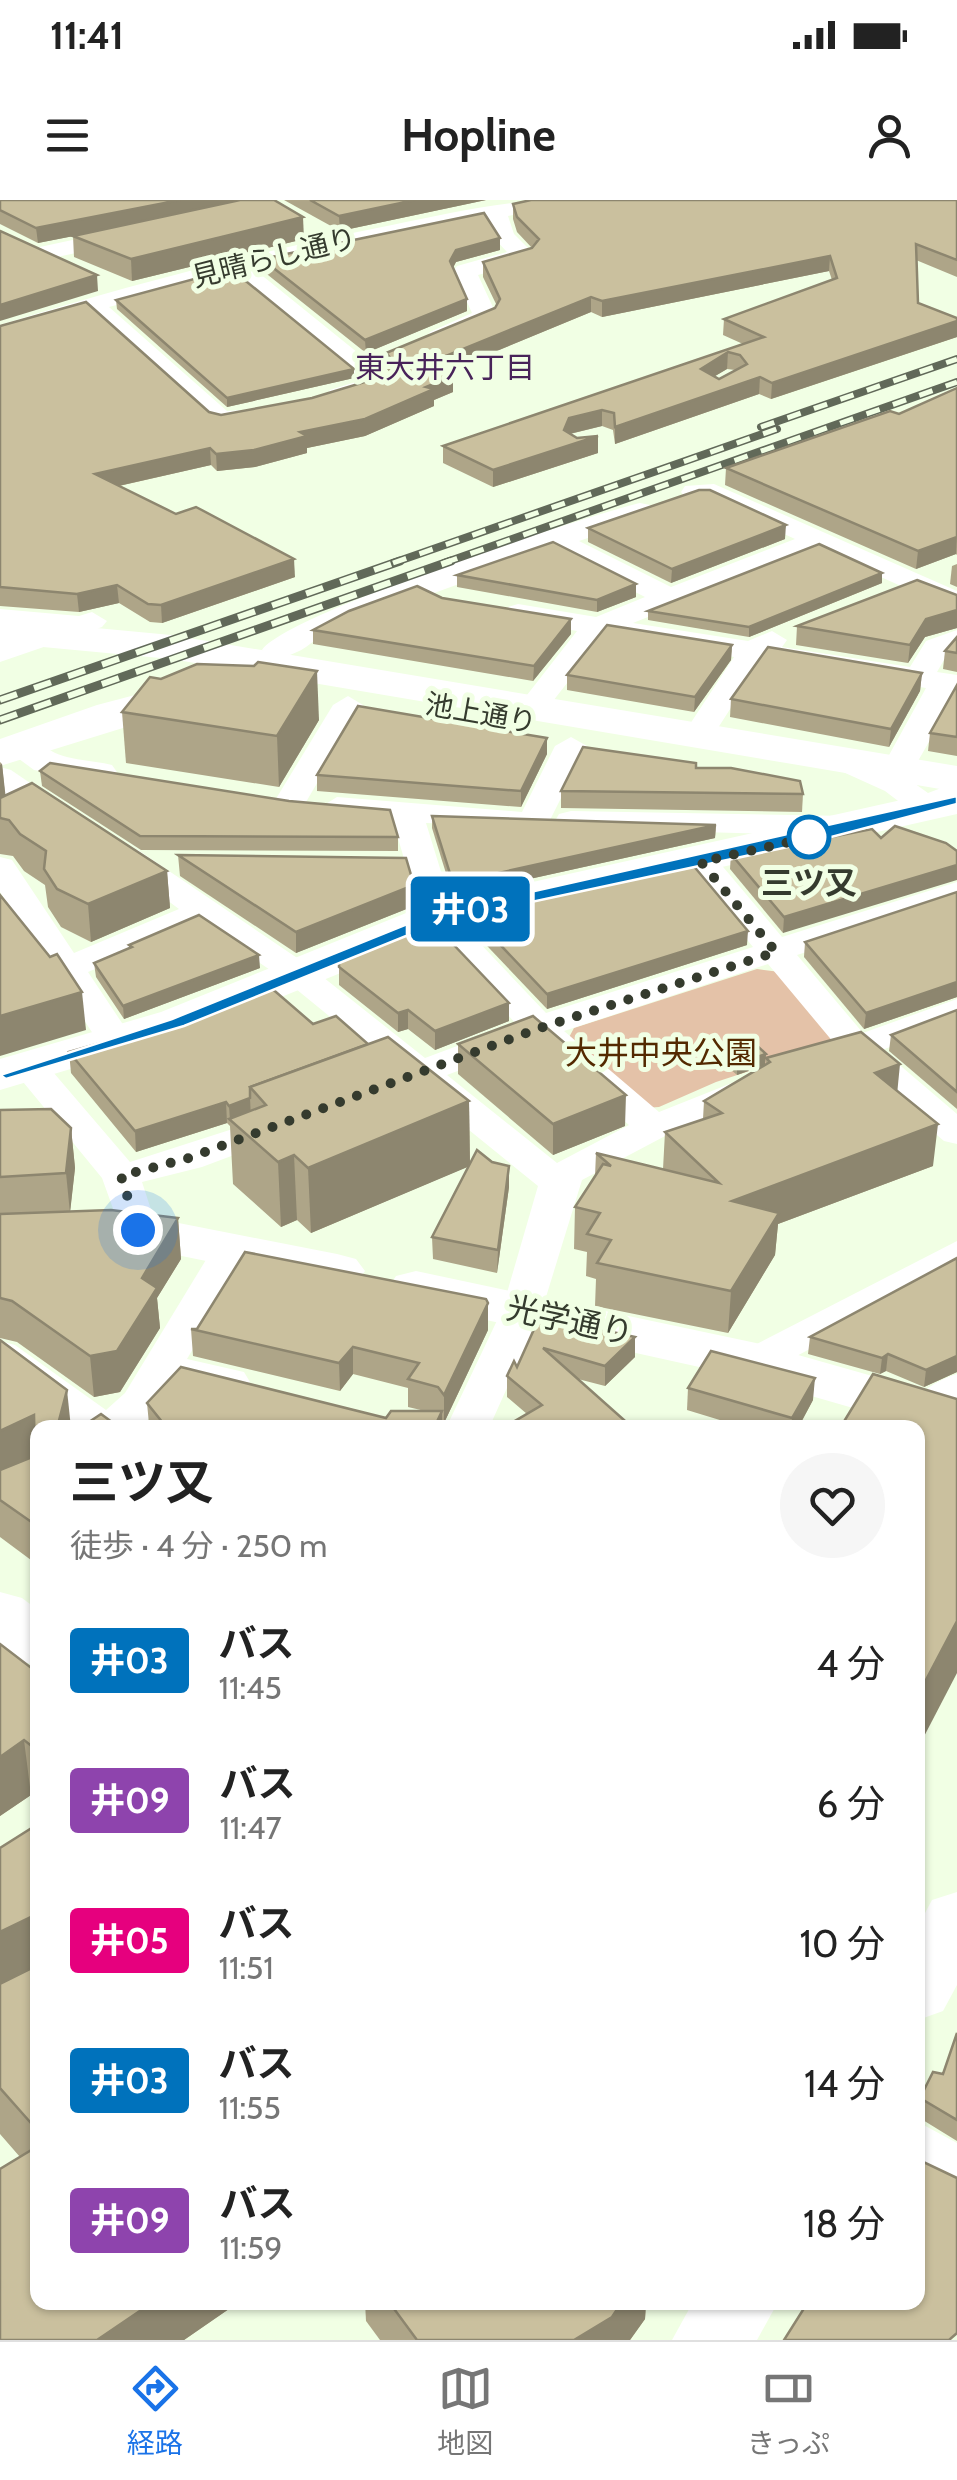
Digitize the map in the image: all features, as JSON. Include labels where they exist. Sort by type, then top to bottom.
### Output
[{"type":"main road","name":"池上通り","points":[[0,631],[140,642],[949,794]]},
{"type":"main road","name":"池上通り","points":[[0,642],[154,656],[450,701]]},
{"type":"main road","points":[[276,692],[262,682],[264,668],[293,653]]},
{"type":"main road","points":[[9,758],[151,695],[293,653],[705,724],[816,748],[835,771]]},
{"type":"main road","points":[[112,714],[183,694],[276,692],[571,746],[835,771]]},
{"type":"main road","name":"池上通り","points":[[835,771],[898,768],[949,794]]},
{"type":"main road","points":[[14,1070],[178,1022],[438,917],[855,827],[949,794],[957,840]]},
{"type":"main road","name":"光学通り","points":[[0,1236],[138,1230],[522,1310],[947,1406]]},
{"type":"main road","points":[[925,1978],[957,1919]]},
{"type":"main road","points":[[712,2340],[734,2310]]},
{"type":"street","name":"見晴らし通り","points":[[0,333],[129,293],[474,208],[553,200]]},
{"type":"street","points":[[361,367],[485,316],[465,271],[523,255],[474,208]]},
{"type":"street","points":[[302,224],[334,242]]},
{"type":"street","points":[[34,256],[152,230]]},
{"type":"street","points":[[11,240],[34,256],[90,274],[129,293]]},
{"type":"street","points":[[91,304],[221,420],[302,405],[382,382],[236,266]]},
{"type":"street","points":[[293,653],[297,642],[311,628],[419,586],[694,492],[714,492],[957,602]]},
{"type":"street","points":[[542,695],[596,627],[819,539]]},
{"type":"street","points":[[557,541],[669,598]]},
{"type":"street","points":[[878,596],[957,566]]},
{"type":"street","points":[[419,586],[443,600],[940,681]]},
{"type":"street","points":[[0,618],[92,621],[0,652]]},
{"type":"street","points":[[705,724],[753,650],[795,631]]},
{"type":"street","points":[[898,768],[940,681],[937,648],[957,638]]},
{"type":"street","points":[[290,802],[348,706]]},
{"type":"street","points":[[534,821],[571,746]]},
{"type":"street","points":[[139,778],[45,763],[27,753],[9,758],[40,802],[296,973],[558,1183]]},
{"type":"street","points":[[252,796],[407,813],[534,821],[855,827]]},
{"type":"street","points":[[8,814],[40,802]]},
{"type":"street","points":[[407,813],[409,864],[438,917],[540,1028],[654,1127]]},
{"type":"street","points":[[137,865],[191,862]]},
{"type":"street","points":[[701,862],[856,1046],[957,1133]]},
{"type":"street","points":[[0,868],[116,1041]]},
{"type":"street","points":[[348,1100],[540,1028],[957,892]]},
{"type":"street","points":[[68,968],[205,910]]},
{"type":"street","points":[[471,1420],[522,1310],[558,1183],[568,1172],[654,1127],[957,1010]]},
{"type":"street","points":[[14,1070],[121,1176],[138,1230]]},
{"type":"street","points":[[121,1176],[189,1158],[312,1113]]},
{"type":"street","points":[[122,1420],[141,1402],[232,1249]]},
{"type":"street","points":[[756,1361],[957,1254]]},
{"type":"street","points":[[0,1354],[91,1420]]},
{"type":"street","points":[[162,1366],[274,1392]]},
{"type":"street","points":[[925,2150],[957,2174]]},
{"type":"green space","name":"大井中央公園","points":[[757,969],[780,972],[833,1035],[828,1045],[716,1082],[659,1107],[645,1108],[566,1043],[574,1028]]},
{"type":"building","points":[[0,200],[180,200],[36,228],[0,210]]},
{"type":"building","points":[[240,200],[274,200],[303,217],[131,259],[73,236]]},
{"type":"building","points":[[310,200],[415,200],[339,216]]},
{"type":"building","points":[[531,200],[957,200],[957,260],[916,244],[918,303],[957,321],[772,383],[760,377],[615,427],[614,413],[602,410],[569,418],[564,430],[577,438],[598,436],[493,470],[443,446],[764,337],[724,319],[837,278],[830,256],[602,301],[591,297],[426,364],[453,376],[426,387],[434,389],[365,419],[300,432],[307,436],[254,450],[216,454],[210,448],[95,474],[176,514],[196,507],[294,559],[161,605],[148,604],[117,585],[77,594],[0,587],[0,326],[86,302],[209,412],[221,415],[312,398],[391,374],[397,365],[386,353],[495,308],[500,299],[483,262],[532,248],[539,239],[517,217],[513,204]],"holes":[[[728,352],[740,355],[747,364],[719,379],[701,369]]]},
{"type":"building","points":[[484,213],[500,238],[456,250],[450,261],[467,299],[365,340],[262,259]]},
{"type":"building","points":[[0,231],[97,275],[0,305]]},
{"type":"building","points":[[231,269],[354,369],[227,398],[116,300]]},
{"type":"building","points":[[957,388],[957,537],[918,551],[726,468],[890,411],[899,414]]},
{"type":"building","points":[[699,490],[710,490],[786,525],[672,569],[588,528]]},
{"type":"building","points":[[553,542],[636,584],[597,600],[457,575]]},
{"type":"building","points":[[819,544],[882,573],[749,627],[648,611]]},
{"type":"building","points":[[917,580],[957,595],[957,610],[926,619],[910,645],[797,626]]},
{"type":"building","points":[[417,586],[442,598],[571,619],[534,666],[313,630],[349,611]]},
{"type":"building","points":[[607,625],[732,645],[695,697],[567,675]]},
{"type":"building","points":[[957,637],[957,653],[945,651]]},
{"type":"building","points":[[768,647],[922,673],[891,729],[731,699]]},
{"type":"building","points":[[258,662],[317,671],[277,736],[122,712],[150,677],[161,679],[197,664],[254,666]]},
{"type":"building","points":[[957,685],[957,737],[930,733]]},
{"type":"building","points":[[358,706],[547,738],[521,791],[317,775]]},
{"type":"building","points":[[583,747],[696,763],[696,768],[731,768],[800,781],[803,794],[561,791]]},
{"type":"building","points":[[50,763],[289,801],[390,810],[398,837],[140,836],[40,771]]},
{"type":"building","points":[[32,783],[167,871],[88,904],[57,889],[44,869],[46,851],[20,834],[9,820],[0,818],[0,798]]},
{"type":"building","points":[[432,816],[716,825],[453,883]]},
{"type":"building","points":[[895,826],[946,843],[957,851],[957,865],[784,917],[731,854],[815,835],[816,840],[872,829],[881,838]]},
{"type":"building","points":[[178,855],[406,858],[414,885],[296,932]]},
{"type":"building","points":[[692,864],[748,931],[547,994],[470,913]]},
{"type":"building","points":[[957,892],[957,982],[866,1013],[805,942]]},
{"type":"building","points":[[0,895],[50,957],[57,954],[82,992],[0,1016]]},
{"type":"building","points":[[199,915],[259,955],[123,1006],[94,963]]},
{"type":"building","points":[[432,922],[509,1003],[435,1031],[408,1010],[398,1013],[339,967],[339,959]]},
{"type":"building","points":[[269,986],[313,1024],[336,1016],[368,1044],[250,1087],[250,1098],[229,1106],[226,1102],[135,1131],[69,1052],[195,1016]]},
{"type":"building","points":[[957,1010],[957,1092],[891,1035]]},
{"type":"building","points":[[533,1016],[626,1095],[553,1124],[458,1044]]},
{"type":"building","points":[[861,1032],[900,1064],[875,1073],[938,1124],[732,1201],[779,1213],[731,1291],[597,1263],[611,1240],[587,1234],[600,1213],[575,1207],[603,1164],[611,1166],[596,1153],[719,1183],[665,1132],[722,1113],[704,1101],[770,1062],[766,1058]]},
{"type":"building","points":[[388,1037],[469,1101],[308,1168],[294,1155],[278,1162],[229,1119],[266,1105],[250,1087]]},
{"type":"building","points":[[752,1041],[766,1054],[737,1064],[722,1051]]},
{"type":"building","points":[[51,1109],[71,1128],[66,1173],[0,1177],[0,1110]]},
{"type":"building","points":[[477,1150],[492,1162],[509,1166],[498,1250],[432,1237]]},
{"type":"building","points":[[111,1210],[178,1218],[142,1278],[157,1288],[117,1351],[90,1356],[12,1301],[0,1298],[0,1214]]},
{"type":"building","points":[[245,1252],[486,1299],[488,1303],[444,1395],[438,1387],[408,1379],[419,1363],[353,1347],[339,1363],[191,1329],[197,1329]]},
{"type":"building","points":[[957,1258],[957,1356],[926,1370],[888,1354],[882,1358],[810,1337]]},
{"type":"building","points":[[540,1316],[635,1337],[605,1366],[543,1348],[624,1420],[517,1420],[542,1405],[507,1376],[514,1361],[517,1367]]},
{"type":"building","points":[[0,1340],[67,1390],[59,1420],[34,1420],[34,1415],[0,1431]]},
{"type":"building","points":[[711,1351],[815,1378],[792,1418],[688,1388]]},
{"type":"building","points":[[181,1367],[386,1418],[391,1411],[442,1411],[438,1420],[161,1420],[147,1403]]},
{"type":"building","points":[[873,1374],[957,1399],[957,1621],[925,1682],[925,1420],[845,1420]]},
{"type":"building","points":[[30,1458],[30,1521],[0,1500],[0,1470]]},
{"type":"building","points":[[0,1644],[30,1667],[30,1745],[24,1740],[0,1757]]},
{"type":"building","points":[[30,1829],[30,1917],[0,1932],[0,1848]]},
{"type":"building","points":[[30,1969],[30,2122],[0,2088],[0,1984]]},
{"type":"building","points":[[957,2033],[957,2120],[925,2101],[925,2088],[933,2072],[943,2074]]},
{"type":"building","points":[[30,2151],[30,2310],[141,2310],[97,2340],[0,2340],[0,2169]]},
{"type":"building","points":[[925,2163],[957,2178],[957,2333],[949,2340],[784,2340],[803,2310],[925,2310]]},
{"type":"building","points":[[395,2310],[617,2310],[612,2317],[574,2340],[417,2340]]},
{"type":"railway","points":[[761,427],[957,359]]},
{"type":"railway","points":[[444,563],[957,382]]},
{"type":"railway","points":[[393,563],[777,429]]},
{"type":"railway","points":[[0,700],[400,561]]},
{"type":"railway","points":[[0,720],[451,561]]},
{"type":"bus line","name":"井03","points":[[0,1075],[178,1022],[438,917],[701,862],[957,801]]},
{"type":"place","name":"三ツ又","points":[[809,837]]},
{"type":"district","name":"東大井六丁目","points":[[445,367]]},
{"type":"route","points":[[138,1230],[121,1176],[189,1158],[540,1028],[776,952],[701,862],[816,836],[809,837]]}]
